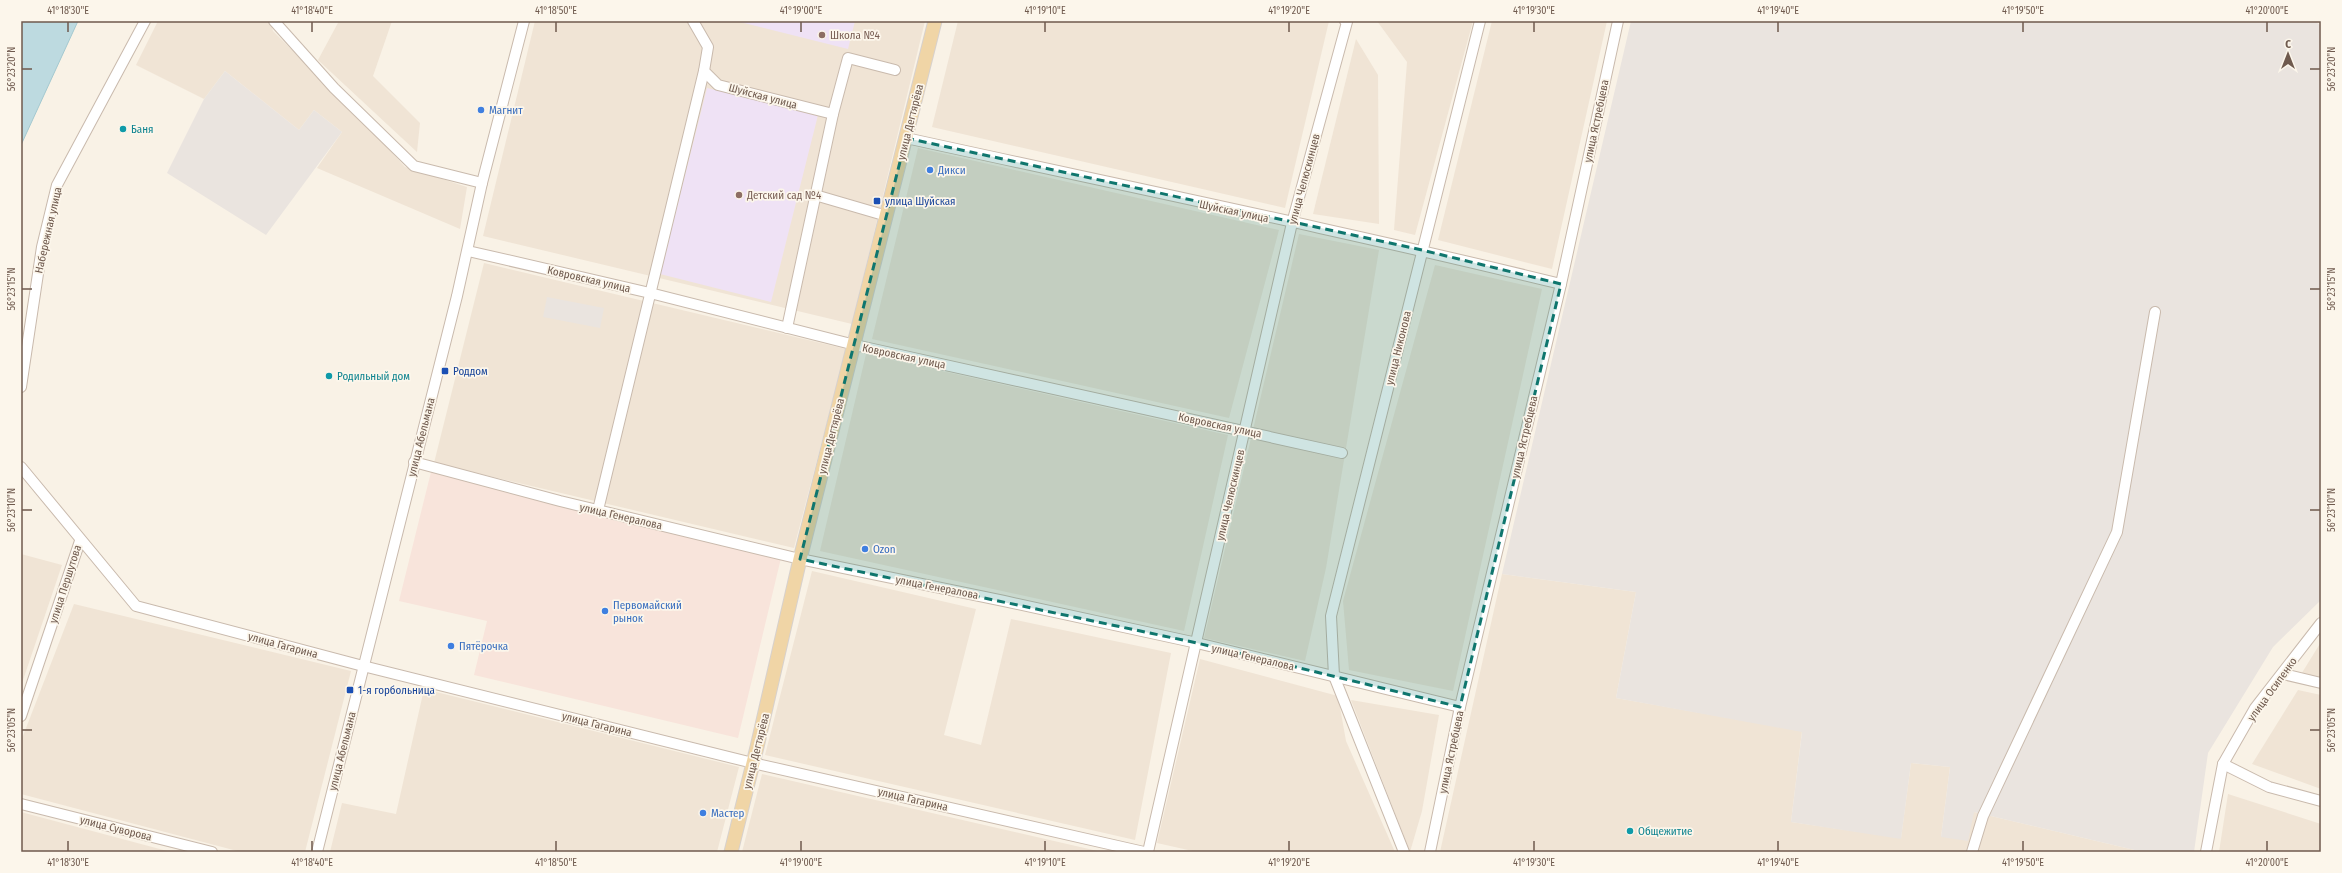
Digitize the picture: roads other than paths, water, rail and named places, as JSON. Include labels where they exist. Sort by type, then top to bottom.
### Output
[{"type":"main road","name":"улица Дегтярёва","points":[[731,852],[800,559],[935,21]]},
{"type":"street","name":"Набережная улица","points":[[21,387],[42,247],[57,185],[145,21]]},
{"type":"street","points":[[274,21],[334,88],[414,166],[482,183]]},
{"type":"street","name":"улица Абельмана","points":[[317,852],[468,250],[482,183],[524,21]]},
{"type":"street","points":[[598,510],[632,375],[650,293],[704,71],[708,47],[693,21]]},
{"type":"street","name":"улица Никонова","points":[[1404,852],[1334,676],[1331,616],[1480,21]]},
{"type":"street","name":"улица Ястребцева","points":[[1430,852],[1460,707],[1561,284],[1618,21]]},
{"type":"street","name":"улица Челюскинцев","points":[[1148,852],[1292,223],[1346,22]]},
{"type":"street","points":[[787,328],[833,114],[848,58],[895,70]]},
{"type":"street","name":"Шуйская улица","points":[[704,71],[718,85],[833,114]]},
{"type":"street","name":"Шуйская улица","points":[[906,138],[1422,250],[1561,284]]},
{"type":"street","points":[[816,194],[887,216]]},
{"type":"street","name":"Ковровская улица","points":[[468,250],[650,293],[854,345],[1245,430],[1342,453]]},
{"type":"street","points":[[1972,852],[1983,816],[2117,532],[2155,312]]},
{"type":"street","name":"улица Генералова","points":[[414,462],[598,510],[800,559],[1004,600],[1196,643],[1460,707]]},
{"type":"street","name":"улица Першутова","points":[[21,467],[80,541],[21,716]]},
{"type":"street","name":"улица Гагарина","points":[[80,541],[136,606],[363,666],[753,763],[1144,852]]},
{"type":"street","name":"улица Осипенко","points":[[2206,852],[2223,764],[2255,708],[2283,674],[2321,622]]},
{"type":"street","points":[[2283,674],[2321,683]]},
{"type":"street","points":[[2223,764],[2269,787],[2321,801]]},
{"type":"street","name":"улица Суворова","points":[[21,804],[212,852]]},
{"type":"water","points":[[21,21],[78,21],[21,145]]},
{"type":"place","name":"Школа №4","points":[[822,35]]},
{"type":"place","name":"Магнит","points":[[481,110]]},
{"type":"place","name":"Баня","points":[[123,129]]},
{"type":"place","name":"Дикси","points":[[930,170]]},
{"type":"place","name":"Детский сад №4","points":[[739,195]]},
{"type":"place","name":"улица Шуйская","points":[[877,201]]},
{"type":"place","name":"Роддом","points":[[445,371]]},
{"type":"place","name":"Родильный дом","points":[[329,376]]},
{"type":"place","name":"Ozon","points":[[865,549]]},
{"type":"place","name":"Первомайский рынок","points":[[605,611]]},
{"type":"place","name":"Пятёрочка","points":[[451,646]]},
{"type":"place","name":"1-я горбольница","points":[[350,690]]},
{"type":"place","name":"Мастер","points":[[703,813]]},
{"type":"place","name":"Общежитие","points":[[1630,831]]}]
